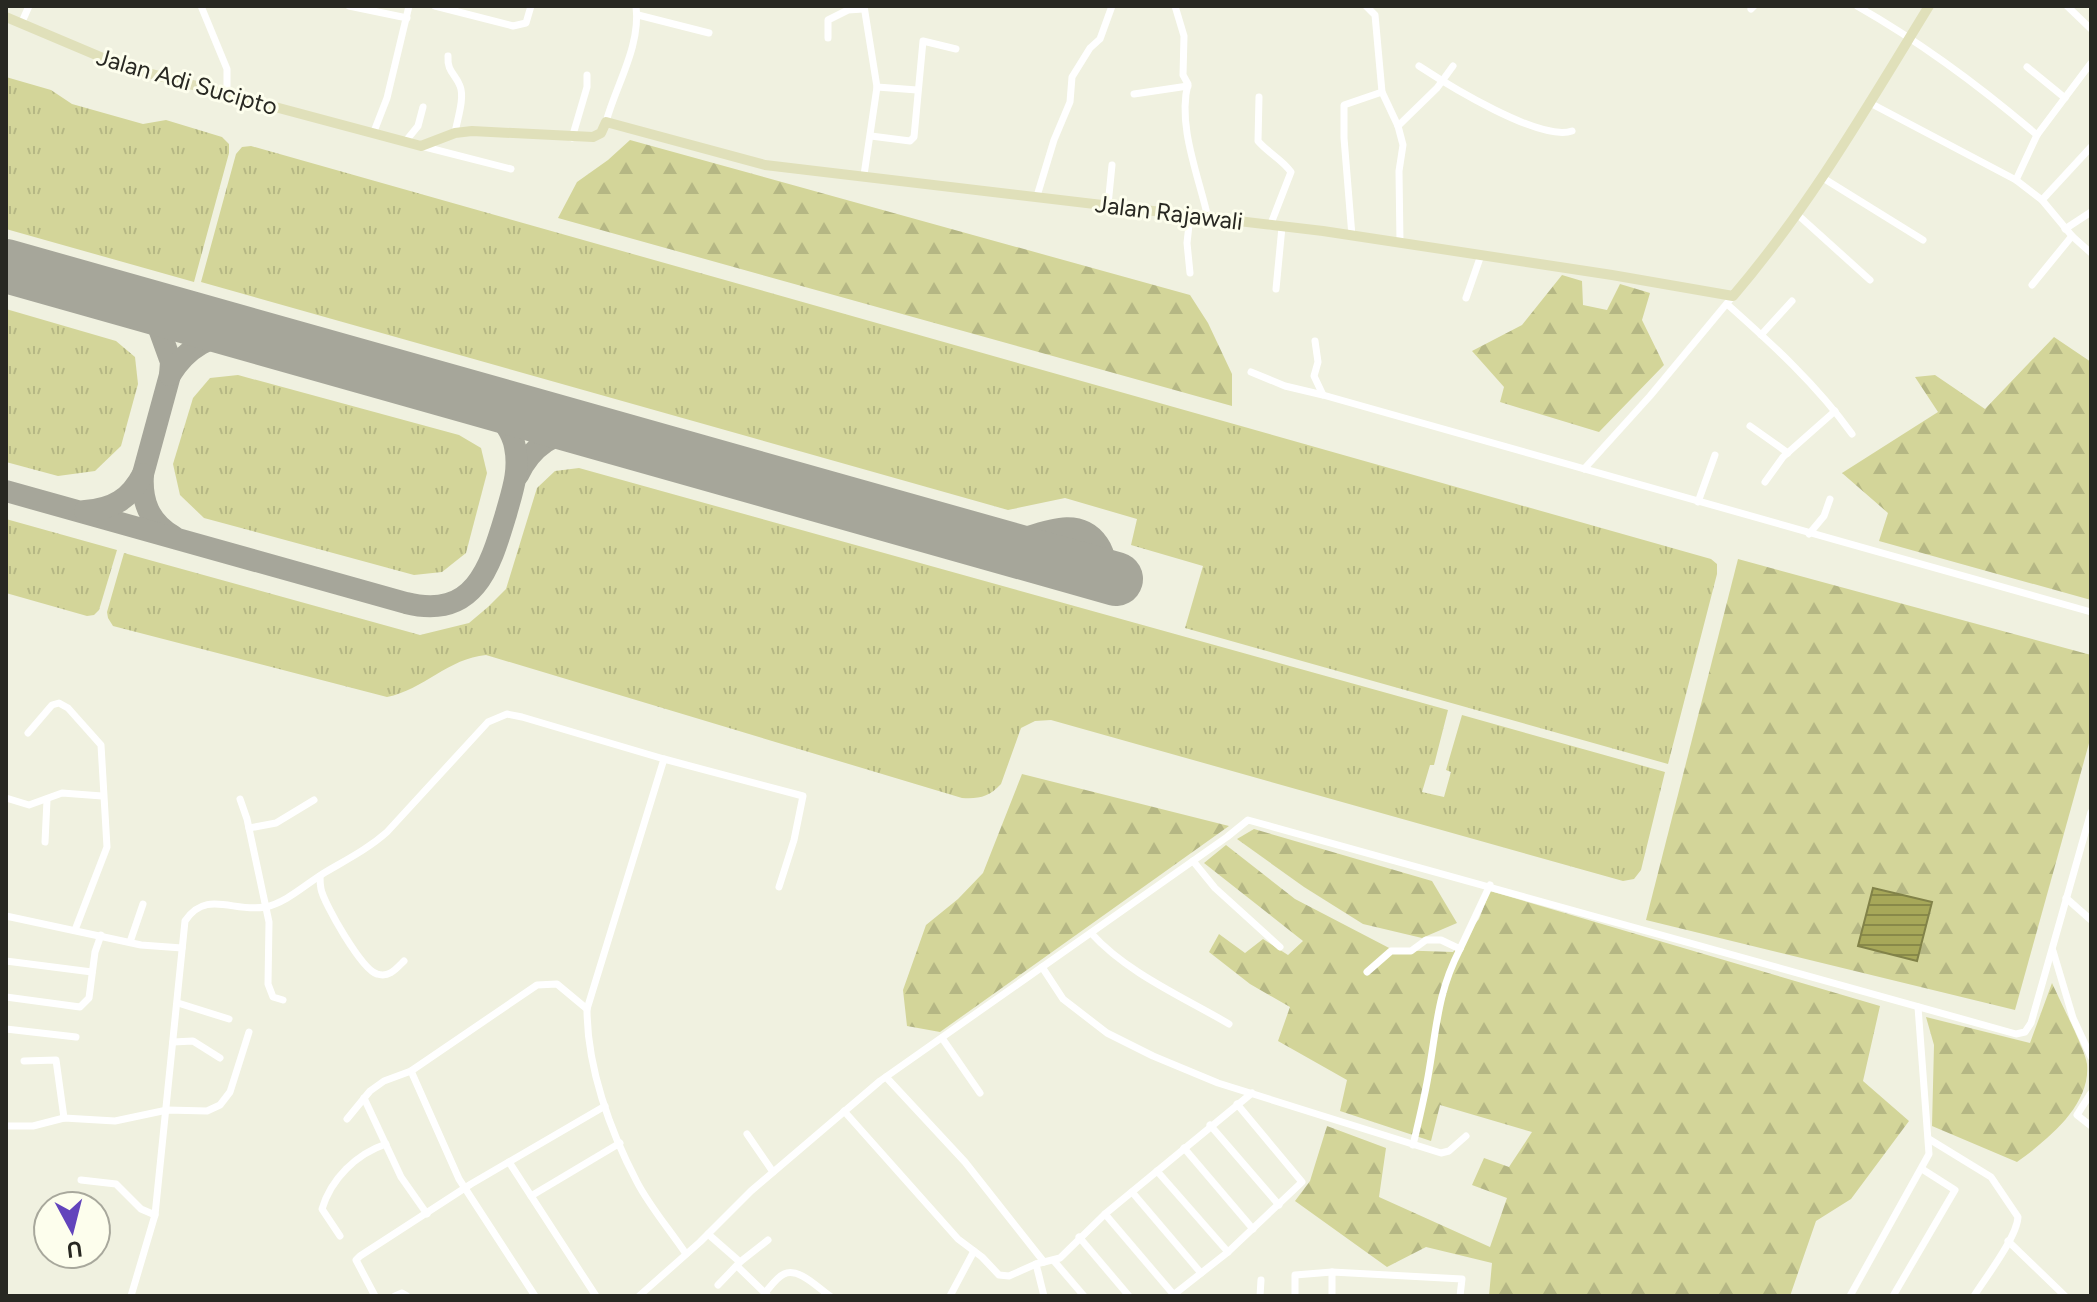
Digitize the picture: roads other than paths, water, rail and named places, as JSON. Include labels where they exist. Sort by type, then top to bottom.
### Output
[{"type":"street","points":[[21,24],[29,6]]},
{"type":"street","points":[[201,6],[227,69],[227,95]]},
{"type":"street","points":[[349,6],[407,18]]},
{"type":"street","points":[[409,6],[387,98],[373,134],[511,169]]},
{"type":"street","points":[[435,6],[513,26],[526,23],[531,6]]},
{"type":"street","points":[[1037,196],[1054,140],[1070,102],[1072,77],[1090,48],[1100,39],[1112,6]]},
{"type":"street","points":[[1175,6],[1184,36],[1183,75],[1188,86],[1189,154],[1196,165],[1208,218]]},
{"type":"street","points":[[1366,6],[1375,15],[1382,92],[1403,145],[1399,171],[1400,243]]},
{"type":"street","points":[[1857,6],[1910,37],[1980,87],[2037,135]]},
{"type":"street","points":[[1584,469],[1730,300],[1798,215],[1929,6]]},
{"type":"street","points":[[2067,6],[2091,29]]},
{"type":"street","points":[[828,38],[828,20],[835,14],[864,8],[877,87],[864,175]]},
{"type":"street","points":[[421,146],[455,133],[472,131],[572,138],[598,136],[606,122],[632,48],[637,11],[709,33]]},
{"type":"street","name":"Jalan Adi Sucipto","points":[[6,17],[122,66],[373,134]]},
{"type":"street","points":[[871,136],[910,141],[914,137],[923,41],[956,49]]},
{"type":"street","points":[[448,56],[448,70],[460,85],[462,97],[455,133]]},
{"type":"street","points":[[2016,180],[2037,135],[2091,63]]},
{"type":"street","points":[[1419,66],[1525,123],[1561,133],[1572,131]]},
{"type":"street","points":[[1398,126],[1453,66]]},
{"type":"street","points":[[2027,67],[2065,98]]},
{"type":"street","points":[[572,138],[587,87],[587,75]]},
{"type":"street","points":[[1134,94],[1188,86]]},
{"type":"street","points":[[877,87],[917,90]]},
{"type":"street","points":[[1352,236],[1344,105],[1382,92]]},
{"type":"street","points":[[1259,97],[1258,141],[1266,151],[1285,162],[1291,172],[1276,226],[1276,289]]},
{"type":"street","points":[[1870,103],[2016,180],[2042,200],[2065,229],[2091,253]]},
{"type":"street","points":[[405,142],[418,126],[423,107]]},
{"type":"street","name":"Jalan Rajawali","points":[[606,122],[765,165],[1352,236],[1481,255],[1730,300]]},
{"type":"street","points":[[2042,200],[2091,147]]},
{"type":"street","points":[[1108,205],[1112,165]]},
{"type":"street","points":[[1823,178],[1923,240]]},
{"type":"street","points":[[2065,229],[2091,212]]},
{"type":"street","points":[[1798,215],[1870,280]]},
{"type":"street","points":[[1190,216],[1187,243],[1190,273]]},
{"type":"street","points":[[2032,285],[2072,236]]},
{"type":"street","points":[[1466,298],[1481,255]]},
{"type":"street","points":[[1730,300],[1835,411],[1852,434]]},
{"type":"street","points":[[1761,335],[1792,301]]},
{"type":"street","points":[[1315,341],[1318,362],[1314,376],[1323,395]]},
{"type":"street","points":[[1251,372],[1285,386],[2091,612]]},
{"type":"street","points":[[1765,482],[1788,453],[1835,411]]},
{"type":"street","points":[[1750,426],[1788,453]]},
{"type":"street","points":[[1698,502],[1715,455]]},
{"type":"street","points":[[1809,534],[1824,516],[1830,499]]},
{"type":"street","points":[[28,733],[52,705],[59,703],[68,708],[101,745],[107,847],[75,930]]},
{"type":"street","points":[[131,1296],[155,1215],[185,921],[192,910],[201,904],[264,908],[373,845],[469,741],[496,717],[507,714],[522,717],[803,796],[794,840],[779,887]]},
{"type":"street","points":[[664,759],[587,1009],[587,1033],[605,1106],[638,1185],[686,1254]]},
{"type":"street","points":[[6,798],[29,805],[58,793],[102,796]]},
{"type":"street","points":[[240,799],[269,922],[268,984],[273,997],[283,1000]]},
{"type":"street","points":[[45,842],[47,800]]},
{"type":"street","points":[[249,828],[276,823],[314,800]]},
{"type":"street","points":[[639,1296],[773,1172],[886,1077],[1251,819],[2016,1034],[2025,1032],[2031,1023],[2091,812]]},
{"type":"street","points":[[1193,861],[1215,888],[1280,947]]},
{"type":"street","points":[[320,876],[321,891],[358,957],[379,975],[392,973],[404,961]]},
{"type":"street","points":[[1413,1145],[1446,975],[1490,885]]},
{"type":"street","points":[[2066,898],[2091,920]]},
{"type":"street","points":[[130,942],[143,904]]},
{"type":"street","points":[[6,916],[130,942],[182,948]]},
{"type":"street","points":[[1091,933],[1103,947],[1143,974],[1229,1024]]},
{"type":"street","points":[[6,997],[80,1007],[89,998],[101,935]]},
{"type":"street","points":[[1367,972],[1391,951],[1411,951],[1426,940],[1441,940],[1460,949]]},
{"type":"street","points":[[2052,949],[2073,1018],[2091,1057]]},
{"type":"street","points":[[6,961],[92,972]]},
{"type":"street","points":[[1042,967],[1063,999],[1107,1033],[1218,1083],[1441,1153],[1449,1151],[1466,1136]]},
{"type":"street","points":[[347,1119],[364,1098],[384,1081],[411,1071],[537,985],[557,984],[587,1009]]},
{"type":"street","points":[[178,1003],[229,1019]]},
{"type":"street","points":[[1850,1296],[1929,1154],[1918,1007]]},
{"type":"street","points":[[6,1029],[76,1037]]},
{"type":"street","points":[[6,1126],[33,1126],[64,1118],[115,1121],[167,1110],[207,1111],[220,1105],[230,1092],[249,1032]]},
{"type":"street","points":[[942,1038],[980,1093]]},
{"type":"street","points":[[173,1042],[193,1041],[220,1058]]},
{"type":"street","points":[[24,1061],[56,1060],[64,1118]]},
{"type":"street","points":[[411,1071],[465,1188],[535,1296]]},
{"type":"street","points":[[886,1077],[965,1162],[1040,1263],[1044,1296]]},
{"type":"street","points":[[844,1111],[958,1239],[994,1272],[1004,1277],[1054,1261],[1105,1214],[1252,1093]]},
{"type":"street","points":[[2091,1093],[2077,1115],[2091,1126]]},
{"type":"street","points":[[364,1098],[401,1177],[427,1214]]},
{"type":"street","points":[[1105,1214],[1173,1295],[1228,1252],[1302,1180],[1237,1104]]},
{"type":"street","points":[[375,1296],[356,1260],[465,1188],[605,1106]]},
{"type":"street","points":[[1210,1125],[1279,1205]]},
{"type":"street","points":[[747,1134],[773,1172]]},
{"type":"street","points":[[1929,1139],[1994,1179],[2018,1217],[2008,1241],[1974,1296]]},
{"type":"street","points":[[531,1196],[620,1143]]},
{"type":"street","points":[[340,1236],[322,1209],[327,1192],[357,1159],[386,1144]]},
{"type":"street","points":[[1184,1148],[1253,1229]]},
{"type":"street","points":[[509,1162],[596,1296]]},
{"type":"street","points":[[1893,1296],[1955,1190],[1922,1169]]},
{"type":"street","points":[[1157,1171],[1228,1252]]},
{"type":"street","points":[[81,1180],[116,1184],[141,1209],[155,1215]]},
{"type":"street","points":[[1132,1192],[1201,1273]]},
{"type":"street","points":[[708,1234],[766,1294],[783,1274],[792,1273],[799,1274],[830,1296]]},
{"type":"street","points":[[1079,1237],[1129,1296]]},
{"type":"street","points":[[718,1285],[768,1240]]},
{"type":"street","points":[[2008,1241],[2065,1296]]},
{"type":"street","points":[[950,1296],[974,1251]]},
{"type":"street","points":[[1054,1261],[1084,1296]]},
{"type":"street","points":[[1295,1296],[1295,1275],[1332,1272],[1462,1279],[1460,1296]]},
{"type":"street","points":[[1332,1272],[1332,1296]]},
{"type":"street","points":[[1260,1296],[1261,1280]]},
{"type":"street","points":[[395,1296],[402,1293],[407,1296]]}]
